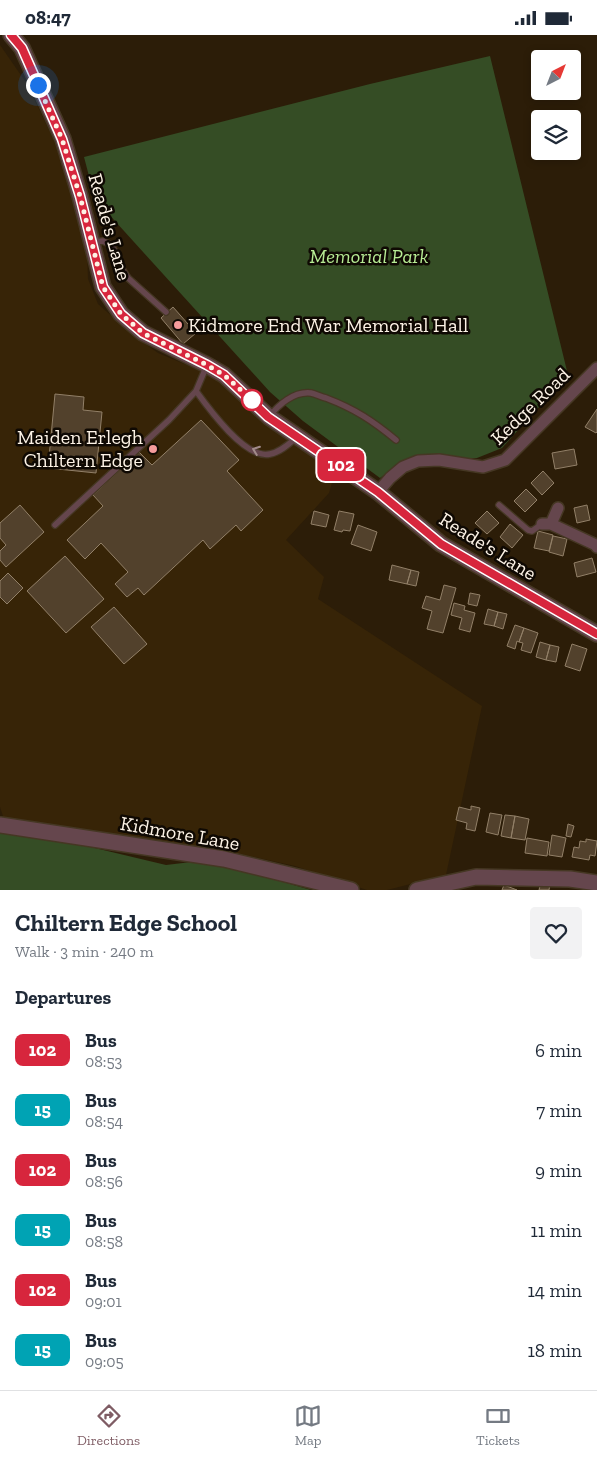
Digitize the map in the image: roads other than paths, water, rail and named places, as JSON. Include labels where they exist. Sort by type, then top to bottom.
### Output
[{"type":"street","name":"Reade's Lane","points":[[11,35],[22,48],[62,139],[93,242],[103,287],[121,314],[143,333],[207,365],[237,387],[268,417],[378,492],[441,544],[597,634]]},
{"type":"street","name":"Kedge Road","points":[[378,492],[403,467],[418,461],[439,460],[483,467],[506,459],[597,368]]},
{"type":"street","points":[[558,508],[547,524],[597,547]]},
{"type":"street","name":"Kidmore Lane","points":[[0,825],[224,859],[351,890]]},
{"type":"street","points":[[417,890],[476,877],[570,879],[597,883]]},
{"type":"lane","points":[[93,242],[103,241],[110,245],[114,250],[118,263],[128,278],[166,313]]},
{"type":"lane","points":[[55,525],[169,420],[196,391],[207,365]]},
{"type":"lane","points":[[196,391],[242,445],[256,452],[269,455],[284,448],[298,437]]},
{"type":"lane","points":[[268,417],[279,404],[287,399],[310,393],[348,407],[371,419],[396,440]]},
{"type":"lane","points":[[499,505],[528,530],[532,531],[547,524]]},
{"type":"place","name":"Kidmore End War Memorial Hall","points":[[178,325]]},
{"type":"place","name":"Maiden Erlegh Chiltern Edge","points":[[153,449]]},
{"type":"park label","name":"Memorial Park","points":[[369,256]]}]
